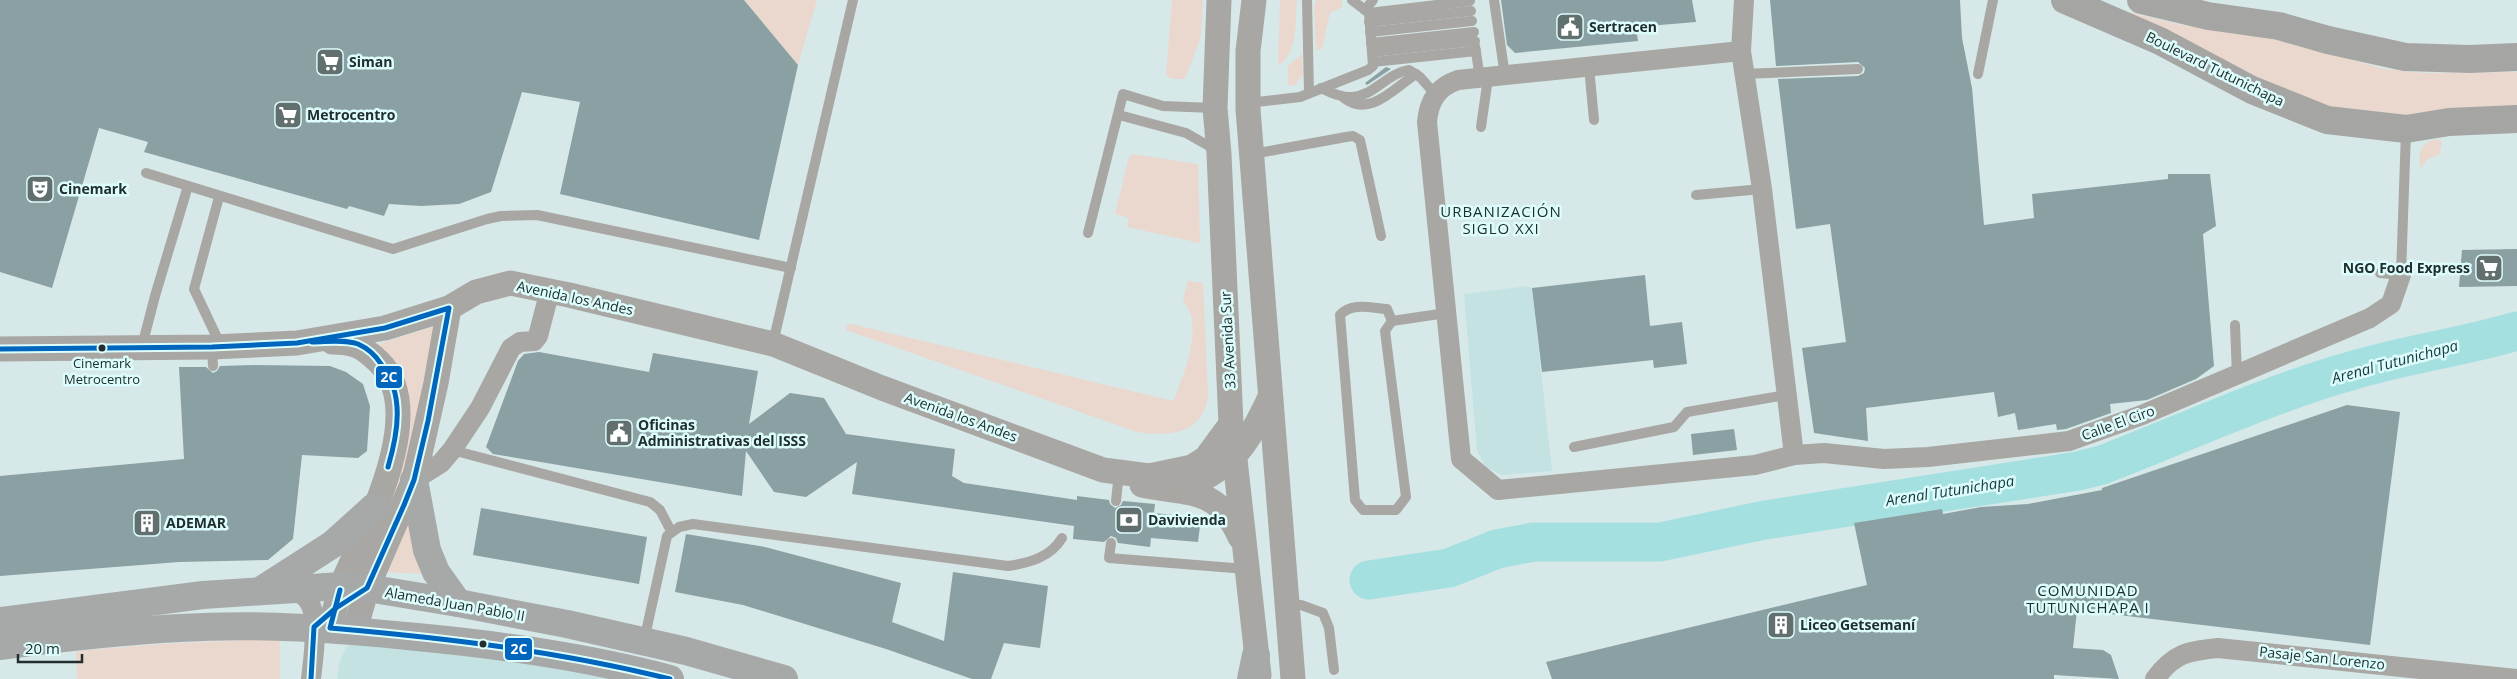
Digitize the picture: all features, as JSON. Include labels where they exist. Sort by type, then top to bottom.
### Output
[{"type":"main road","name":"Boulevard Tutunichapa","points":[[2066,0],[2124,24],[2252,90],[2327,120],[2406,129],[2449,122],[2517,119]]},
{"type":"main road","points":[[2141,0],[2208,16],[2279,26],[2328,40],[2405,57],[2470,59],[2517,57]]},
{"type":"main road","points":[[414,480],[426,550],[436,572],[458,603]]},
{"type":"main road","points":[[261,591],[333,544],[374,507]]},
{"type":"main road","name":"Alameda Juan Pablo II","points":[[0,621],[122,605],[288,589],[341,611],[499,645],[628,668],[670,679]]},
{"type":"main road","name":"Alameda Juan Pablo II","points":[[0,646],[90,635],[182,628],[341,611],[458,603],[644,642],[784,679]]},
{"type":"street","name":"33 Avenida Sur","points":[[1219,0],[1215,108],[1220,154],[1231,424],[1256,671]]},
{"type":"street","points":[[1254,0],[1248,51],[1248,103],[1292,679]]},
{"type":"street","points":[[1744,0],[1741,51],[1762,189],[1794,456]]},
{"type":"street","points":[[1435,94],[1447,84],[1741,51]]},
{"type":"street","name":"Calle El Ciro","points":[[1435,94],[1428,108],[1426,122],[1461,459],[1498,490],[1755,465],[1794,456],[1824,453],[1884,459],[1928,457],[2070,441],[2142,415],[2370,318],[2391,304],[2402,276]]},
{"type":"street","name":"Avenida los Andes","points":[[0,349],[142,347],[215,353],[297,343],[385,328],[449,308],[476,292],[510,283],[550,290],[773,344],[1113,484],[1179,490],[1215,502],[1232,518],[1243,544]]},
{"type":"street","points":[[414,480],[441,463],[452,450],[480,408],[511,348],[520,342],[534,341],[538,336],[550,290]]},
{"type":"street","points":[[341,611],[414,480],[436,383],[449,308]]},
{"type":"street","points":[[297,343],[341,342],[361,346],[388,371],[396,393],[398,427],[389,465],[341,611],[312,679]]},
{"type":"street","points":[[1179,490],[1216,472],[1234,458],[1249,440],[1271,394]]},
{"type":"street","name":"Avenida los Andes","points":[[1113,484],[1192,467],[1206,458],[1231,424]]},
{"type":"street","points":[[288,589],[301,594],[309,603],[341,611]]},
{"type":"street","name":"Pasaje San Lorenzo","points":[[2155,679],[2168,662],[2176,657],[2187,652],[2218,648],[2511,673]]},
{"type":"lane","points":[[773,344],[853,0]]},
{"type":"lane","points":[[1308,0],[1309,93]]},
{"type":"lane","points":[[1248,103],[1300,97],[1368,70],[1373,66],[1364,12],[1372,0]]},
{"type":"lane","points":[[1481,127],[1491,78],[1494,0]]},
{"type":"lane","points":[[1978,74],[1993,0]]},
{"type":"lane","points":[[1364,12],[1471,8]]},
{"type":"lane","points":[[1364,12],[1471,8]]},
{"type":"lane","points":[[1471,8],[1475,41],[1491,78]]},
{"type":"lane","points":[[1372,52],[1475,41]]},
{"type":"lane","points":[[1372,52],[1475,41]]},
{"type":"lane","points":[[1589,68],[1594,120]]},
{"type":"lane","points":[[1744,74],[1858,69]]},
{"type":"lane","points":[[1321,88],[1351,98],[1363,94],[1395,73],[1409,70],[1416,74],[1435,94]]},
{"type":"lane","points":[[1088,233],[1123,94],[1163,106],[1215,108]]},
{"type":"lane","points":[[1119,115],[1186,133],[1213,147],[1220,154]]},
{"type":"lane","points":[[2380,273],[2402,276],[2406,129]]},
{"type":"lane","points":[[1253,154],[1346,136],[1353,136],[1360,140],[1381,236]]},
{"type":"lane","points":[[146,173],[393,249],[487,219],[501,216],[537,215],[791,268]]},
{"type":"lane","points":[[142,347],[155,296],[188,186]]},
{"type":"lane","points":[[1696,195],[1762,189]]},
{"type":"lane","points":[[215,353],[194,289],[220,196]]},
{"type":"lane","points":[[1392,321],[1387,309],[1354,307],[1345,309],[1340,315],[1355,500],[1363,510],[1396,510],[1406,497],[1385,331],[1392,321],[1446,313]]},
{"type":"lane","points":[[2235,325],[2237,376]]},
{"type":"lane","points":[[1574,447],[1674,427],[1688,412],[1786,395]]},
{"type":"lane","points":[[452,450],[650,502],[660,510],[671,531]]},
{"type":"lane","points":[[644,642],[667,536],[671,531],[693,524],[1008,566],[1022,564],[1051,553],[1062,538]]},
{"type":"lane","points":[[1111,543],[1109,558],[1246,569]]},
{"type":"lane","points":[[1286,604],[1301,605],[1323,613],[1330,628],[1334,670]]},
{"type":"shaded area","points":[[744,0],[817,0],[798,65]]},
{"type":"shaded area","points":[[1172,0],[1203,0],[1201,37],[1185,79],[1173,79],[1166,76]]},
{"type":"shaded area","points":[[1280,0],[1297,0],[1293,45],[1285,60],[1278,66]]},
{"type":"shaded area","points":[[1316,0],[1342,0],[1342,7],[1330,13],[1322,48],[1316,51],[1314,7]]},
{"type":"shaded area","points":[[2096,4],[2182,25],[2271,36],[2384,69],[2426,73],[2517,72],[2517,110],[2401,116],[2328,110]]},
{"type":"shaded area","points":[[1302,54],[1303,75],[1295,85],[1288,86],[1288,66]]},
{"type":"shaded area","points":[[2432,140],[2440,140],[2442,143],[2439,155],[2428,159],[2421,168],[2420,151]]},
{"type":"shaded area","points":[[1132,154],[1198,164],[1200,243],[1127,227],[1129,218],[1115,214],[1128,160]]},
{"type":"shaded area","points":[[1188,281],[1203,283],[1208,395],[1200,418],[1183,430],[1172,433],[1137,432],[846,330],[847,325],[852,324],[1173,401],[1184,372],[1192,341],[1192,318],[1183,299]]},
{"type":"shaded area","points":[[1527,286],[1532,288],[1552,471],[1502,475],[1485,467],[1477,450],[1464,294]]},
{"type":"shaded area","points":[[432,327],[436,328],[416,440],[387,519],[402,385],[395,362],[376,345]]},
{"type":"shaded area","points":[[408,514],[428,574],[385,572]]},
{"type":"shaded area","points":[[266,639],[280,641],[280,679],[77,679],[76,651],[159,644]]},
{"type":"shaded area","points":[[361,640],[641,679],[337,679],[339,663],[346,648],[352,642]]},
{"type":"building","name":"Metrocentro","points":[[0,0],[744,0],[798,65],[759,240],[560,194],[580,102],[522,92],[491,192],[459,204],[421,206],[389,204],[384,216],[349,206],[347,209],[144,152],[148,142],[99,128],[52,288],[0,272]]},
{"type":"building","name":"Sertracen","points":[[1501,0],[1692,0],[1696,22],[1636,27],[1638,41],[1515,53],[1507,45]]},
{"type":"building","points":[[1770,0],[1960,0],[1962,38],[1972,88],[1984,225],[2034,218],[2032,194],[2168,179],[2168,174],[2210,174],[2216,226],[2203,234],[2214,366],[2196,379],[2147,400],[2110,404],[2111,413],[2066,429],[2057,430],[2056,424],[2018,430],[2015,413],[1998,417],[1994,392],[1866,408],[1868,441],[1814,433],[1802,348],[1846,342],[1830,224],[1796,229],[1778,79],[1858,76],[1864,73],[1865,68],[1858,62],[1776,66]]},
{"type":"building","points":[[1386,67],[1391,69],[1367,85],[1365,83]]},
{"type":"building","name":"NGO Food Express","points":[[2517,249],[2517,286],[2459,287],[2462,250]]},
{"type":"building","points":[[1645,275],[1650,326],[1682,322],[1687,364],[1654,368],[1653,360],[1542,372],[1532,288]]},
{"type":"building","points":[[539,352],[649,372],[653,353],[758,371],[749,424],[790,393],[824,398],[846,434],[955,449],[952,476],[964,483],[1077,500],[1077,496],[1109,500],[1110,504],[1115,508],[1121,505],[1123,501],[1155,504],[1154,513],[1184,516],[1183,524],[1200,526],[1198,542],[1151,538],[1150,547],[1118,543],[1116,538],[1111,536],[1104,542],[1073,539],[1074,526],[852,494],[857,462],[806,497],[774,492],[746,451],[742,496],[493,454],[486,447],[518,361],[524,354]]},
{"type":"building","name":"ADEMAR","points":[[220,366],[330,366],[346,372],[363,384],[370,406],[367,451],[358,458],[302,455],[293,539],[268,560],[179,562],[0,576],[0,476],[184,459],[179,367],[206,367],[213,373]]},
{"type":"building","points":[[2347,405],[2400,412],[2370,645],[2077,610],[2073,648],[2103,650],[2111,655],[2119,679],[2054,675],[2054,679],[1552,679],[1546,662],[1867,585],[1854,523],[1942,509],[1943,514],[1981,507],[2028,504],[2102,490],[2102,488]]},
{"type":"building","points":[[1734,429],[1737,450],[1693,455],[1691,434]]},
{"type":"building","points":[[481,508],[647,537],[639,584],[473,555]]},
{"type":"building","points":[[686,534],[765,547],[901,583],[892,622],[944,641],[953,572],[1048,586],[1040,648],[1004,643],[991,679],[972,679],[886,649],[743,605],[675,592]]},
{"type":"waterway","name":"Arenal Tutunichapa","points":[[1369,580],[1449,568],[1497,549],[1534,542],[1660,542],[1765,520],[2078,471],[2102,465],[2290,390],[2374,364],[2517,331]]},
{"type":"transit line","name":"2C","points":[[0,349],[212,347],[297,343],[385,328],[449,308],[428,421],[414,480],[367,588],[336,608],[314,627],[311,679]]},
{"type":"transit line","name":"2C","points":[[312,342],[341,341],[358,344],[374,355],[389,376],[394,388],[397,427],[388,467]]},
{"type":"transit line","name":"2C","points":[[340,590],[330,628],[416,636],[544,653],[670,679]]},
{"type":"place","name":"Sertracen","points":[[1570,27]]},
{"type":"place","name":"Siman","points":[[330,62]]},
{"type":"place","name":"Metrocentro","points":[[288,115]]},
{"type":"place","name":"Cinemark","points":[[40,189]]},
{"type":"place","name":"NGO Food Express","points":[[2489,268]]},
{"type":"place","name":"Cinemark Metrocentro","points":[[102,348]]},
{"type":"place","name":"Oficinas Administrativas del ISSS","points":[[619,433]]},
{"type":"place","name":"Davivienda","points":[[1129,520]]},
{"type":"place","name":"ADEMAR","points":[[147,523]]},
{"type":"place","name":"Liceo Getsemaní","points":[[1781,625]]},
{"type":"district","name":"URBANIZACIÓN SIGLO XXI","points":[[1501,220]]},
{"type":"district","name":"COMUNIDAD TUTUNICHAPA I","points":[[2088,600]]}]
